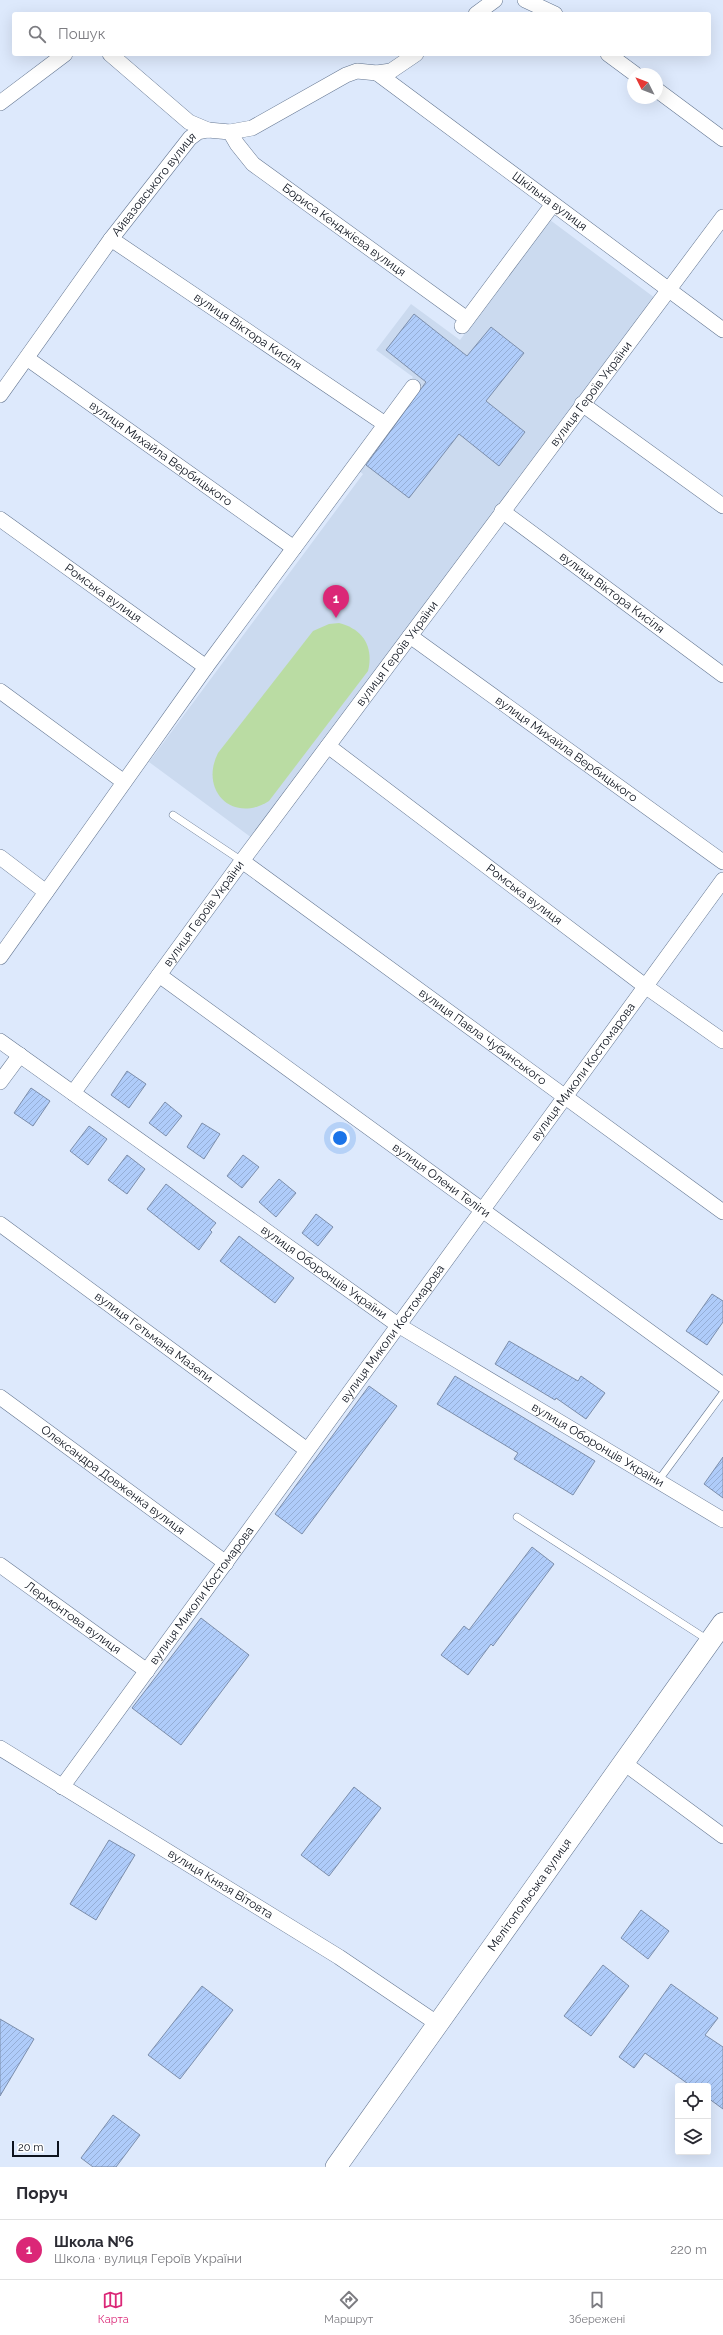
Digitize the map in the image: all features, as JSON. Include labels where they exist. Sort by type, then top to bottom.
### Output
[{"type":"main road","name":"Мелітопольська вулиця","points":[[336,2167],[723,1623]]},
{"type":"street","points":[[479,12],[495,0]]},
{"type":"street","points":[[525,0],[551,12]]},
{"type":"street","points":[[0,103],[62,56]]},
{"type":"street","points":[[112,56],[189,122],[208,130]]},
{"type":"street","name":"Айвазовського вулиця","points":[[0,395],[28,359],[111,239],[182,146],[198,132],[208,130],[230,132],[252,128],[346,75],[357,71],[377,73],[399,67],[413,56]]},
{"type":"street","points":[[611,56],[627,68]]},
{"type":"street","name":"Шкільна вулиця","points":[[377,73],[667,290],[723,330]]},
{"type":"street","points":[[663,94],[723,139]]},
{"type":"street","name":"Бориса Кенджієва вулиця","points":[[230,132],[236,144],[253,164],[464,323],[552,204]]},
{"type":"street","name":"вулиця Героїв України","points":[[73,1092],[242,861],[502,511],[723,217]]},
{"type":"street","name":"вулиця Віктора Кисіля","points":[[111,239],[385,424]]},
{"type":"street","name":"вулиця Михайла Вербицького","points":[[28,359],[294,548]]},
{"type":"street","points":[[0,957],[206,667],[413,387]]},
{"type":"street","points":[[582,404],[723,506]]},
{"type":"street","name":"вулиця Віктора Кисіля","points":[[502,511],[723,674]]},
{"type":"street","name":"Ромська вулиця","points":[[0,519],[206,667]]},
{"type":"street","name":"вулиця Михайла Вербицького","points":[[410,636],[723,862]]},
{"type":"street","points":[[0,691],[124,782]]},
{"type":"street","name":"Ромська вулиця","points":[[328,746],[645,986],[723,1041]]},
{"type":"street","points":[[0,857],[46,892]]},
{"type":"street","name":"вулиця Павла Чубинського","points":[[242,861],[723,1212]]},
{"type":"street","name":"вулиця Миколи Костомарова","points":[[62,1787],[723,880]]},
{"type":"street","name":"вулиця Олени Теліги","points":[[159,975],[723,1385]]},
{"type":"street","name":"вулиця Оборонців України","points":[[0,1041],[398,1325],[723,1520]]},
{"type":"street","points":[[0,1082],[20,1055]]},
{"type":"street","name":"вулиця Гетьмана Мазепи","points":[[0,1224],[307,1450]]},
{"type":"street","name":"Олександра Довженка вулиця","points":[[0,1397],[226,1563]]},
{"type":"street","name":"Лермонтова вулиця","points":[[0,1565],[147,1671]]},
{"type":"street","name":"вулиця Князя Вітовта","points":[[0,1748],[339,1957],[438,2024]]},
{"type":"street","points":[[624,1763],[723,1836]]},
{"type":"lane","points":[[173,815],[242,861]]},
{"type":"lane","points":[[658,1481],[723,1393]]},
{"type":"lane","points":[[517,1517],[710,1641]]},
{"type":"shaded area","points":[[550,220],[655,298],[252,838],[149,762],[363,474],[349,463],[413,377],[376,350],[411,304],[460,340]]},
{"type":"green space","points":[[339,623],[354,630],[365,640],[369,654],[368,671],[269,801],[256,807],[243,809],[232,806],[223,800],[216,791],[213,780],[213,767],[218,753],[313,631],[329,624]]},
{"type":"building","points":[[414,314],[467,356],[491,327],[524,353],[486,401],[525,432],[499,466],[459,434],[409,498],[366,465],[426,382],[386,350]]},
{"type":"building","points":[[127,1071],[146,1084],[129,1108],[111,1095]]},
{"type":"building","points":[[31,1088],[50,1101],[33,1126],[14,1113]]},
{"type":"building","points":[[165,1102],[182,1116],[166,1136],[149,1123]]},
{"type":"building","points":[[202,1123],[220,1134],[204,1159],[187,1147]]},
{"type":"building","points":[[89,1126],[107,1139],[88,1165],[70,1151]]},
{"type":"building","points":[[127,1155],[145,1169],[127,1194],[108,1180]]},
{"type":"building","points":[[243,1155],[259,1167],[242,1188],[227,1176]]},
{"type":"building","points":[[279,1179],[296,1193],[276,1217],[259,1202]]},
{"type":"building","points":[[166,1184],[216,1223],[210,1230],[212,1232],[199,1250],[147,1209]]},
{"type":"building","points":[[316,1214],[333,1227],[318,1246],[302,1233]]},
{"type":"building","points":[[239,1236],[294,1278],[275,1303],[220,1261]]},
{"type":"building","points":[[712,1294],[723,1301],[723,1322],[707,1345],[686,1331]]},
{"type":"building","points":[[509,1341],[578,1381],[581,1376],[605,1393],[586,1419],[556,1398],[555,1400],[495,1364]]},
{"type":"building","points":[[455,1376],[595,1461],[573,1495],[514,1459],[518,1453],[437,1404]]},
{"type":"building","points":[[369,1386],[397,1406],[302,1534],[275,1514]]},
{"type":"building","points":[[723,1457],[723,1498],[704,1484]]},
{"type":"building","points":[[532,1547],[554,1564],[493,1646],[491,1644],[468,1675],[441,1655],[464,1626],[469,1630]]},
{"type":"building","points":[[201,1618],[249,1655],[181,1745],[132,1708]]},
{"type":"building","points":[[354,1787],[381,1808],[329,1876],[301,1855]]},
{"type":"building","points":[[109,1840],[135,1855],[96,1920],[70,1904]]},
{"type":"building","points":[[641,1910],[669,1931],[648,1959],[621,1938]]},
{"type":"building","points":[[603,1965],[629,1986],[591,2036],[564,2016]]},
{"type":"building","points":[[671,1984],[718,2018],[705,2035],[723,2047],[723,2109],[711,2100],[711,2083],[687,2083],[645,2053],[634,2068],[619,2057]]},
{"type":"building","points":[[202,1986],[233,2010],[180,2079],[148,2055]]},
{"type":"building","points":[[0,2019],[34,2039],[0,2096]]},
{"type":"building","points":[[113,2115],[140,2135],[116,2167],[93,2167],[81,2158]]},
{"type":"place","name":"Школа №6","points":[[336,618]]}]
